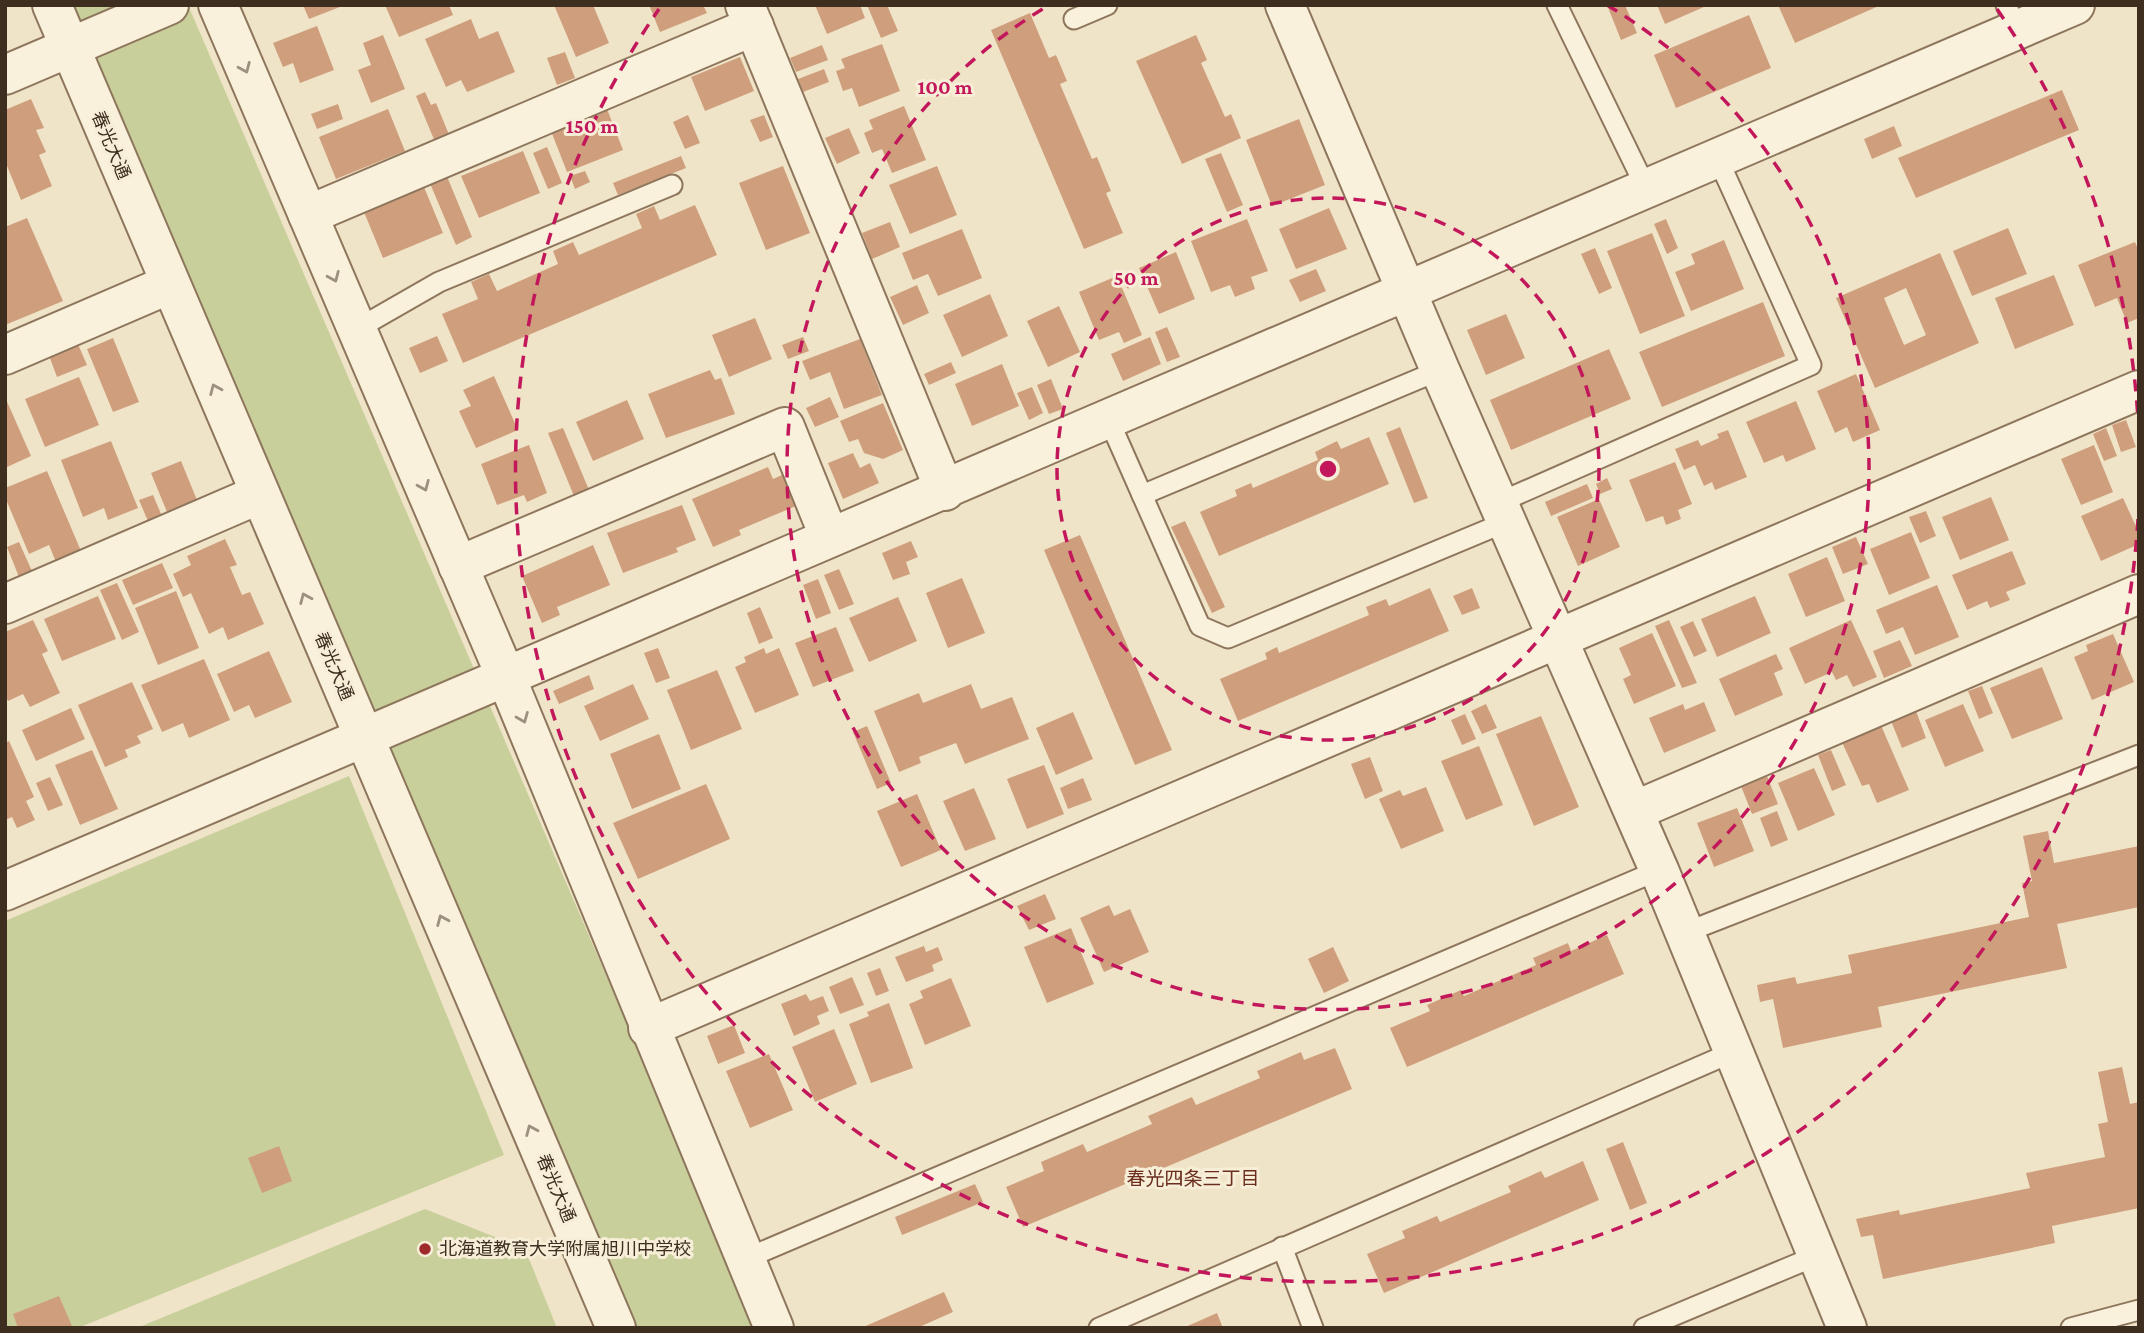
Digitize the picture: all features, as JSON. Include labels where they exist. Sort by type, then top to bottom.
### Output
[{"type":"street","name":"春光大通","points":[[52,5],[615,1328]]},
{"type":"street","points":[[5,75],[169,5]]},
{"type":"street","points":[[218,5],[506,677],[648,1028],[774,1328]]},
{"type":"street","points":[[1285,5],[1557,641],[1634,811],[1847,1328]]},
{"type":"street","points":[[5,891],[829,536],[946,491],[1108,418],[1407,294],[1647,190],[1718,159],[2012,17],[2075,5]]},
{"type":"street","points":[[308,215],[749,16],[946,491]]},
{"type":"street","points":[[5,355],[170,284]]},
{"type":"street","points":[[648,1028],[2139,390]]},
{"type":"street","points":[[458,566],[785,427],[829,536]]},
{"type":"street","points":[[5,604],[260,494]]},
{"type":"street","points":[[1634,811],[2139,594]]},
{"type":"lane","points":[[1074,19],[1107,5]]},
{"type":"lane","points":[[1558,5],[1647,190]]},
{"type":"lane","points":[[1108,418],[1200,626],[1228,638],[1811,365],[1718,159]]},
{"type":"lane","points":[[356,328],[439,282],[672,185]]},
{"type":"lane","points":[[1142,495],[1440,370]]},
{"type":"lane","points":[[1684,933],[2139,755]]},
{"type":"lane","points":[[746,1259],[1659,870]]},
{"type":"lane","points":[[1099,1328],[1733,1052]]},
{"type":"lane","points":[[1282,1247],[1313,1328]]},
{"type":"lane","points":[[1644,1328],[1816,1255]]},
{"type":"lane","points":[[2071,1328],[2139,1310]]},
{"type":"green space","points":[[70,5],[188,5],[758,1328],[633,1328]]},
{"type":"green space","points":[[349,776],[504,1155],[78,1328],[5,1328],[5,921]]},
{"type":"green space","name":"北海道教育大学附属旭川中学校","points":[[425,1209],[525,1249],[557,1328],[137,1328]]},
{"type":"building","points":[[303,5],[345,5],[309,19]]},
{"type":"building","points":[[385,5],[449,5],[453,15],[399,37]]},
{"type":"building","points":[[554,5],[593,5],[609,43],[576,57]]},
{"type":"building","points":[[649,5],[703,5],[707,13],[660,32]]},
{"type":"building","points":[[815,5],[860,5],[865,18],[827,34]]},
{"type":"building","points":[[867,5],[887,5],[898,31],[881,38]]},
{"type":"building","points":[[1607,5],[1625,5],[1637,33],[1621,40]]},
{"type":"building","points":[[1657,5],[1704,5],[1704,7],[1665,24]]},
{"type":"building","points":[[1778,5],[1881,5],[1795,43]]},
{"type":"building","points":[[1030,13],[1049,58],[1056,55],[1067,81],[1060,84],[1092,159],[1097,157],[1111,191],[1106,193],[1123,233],[1084,249],[991,30]]},
{"type":"building","points":[[1749,15],[1771,68],[1676,108],[1654,55]]},
{"type":"building","points":[[471,19],[479,39],[498,31],[515,72],[467,92],[461,80],[446,87],[425,39]]},
{"type":"building","points":[[317,26],[334,70],[300,83],[293,63],[283,67],[273,43]]},
{"type":"building","points":[[383,35],[405,89],[371,103],[358,70],[371,65],[363,43]]},
{"type":"building","points":[[1196,35],[1207,60],[1201,63],[1225,117],[1231,114],[1241,138],[1182,164],[1136,61]]},
{"type":"building","points":[[882,44],[900,91],[859,107],[852,88],[843,91],[836,71],[845,68],[841,59]]},
{"type":"building","points":[[822,45],[828,60],[796,72],[790,58]]},
{"type":"building","points":[[565,52],[575,78],[557,85],[547,58]]},
{"type":"building","points":[[740,57],[754,91],[705,111],[691,77]]},
{"type":"building","points":[[824,69],[829,82],[803,92],[798,79]]},
{"type":"building","points":[[2062,90],[2079,130],[1916,198],[1898,158]]},
{"type":"building","points":[[425,92],[431,105],[436,103],[450,137],[435,142],[416,96]]},
{"type":"building","points":[[31,99],[44,128],[36,130],[46,152],[39,155],[52,186],[21,200],[5,161],[5,110]]},
{"type":"building","points":[[338,104],[343,119],[317,129],[311,114]]},
{"type":"building","points":[[904,106],[926,160],[892,173],[882,149],[872,153],[864,133],[873,129],[869,120]]},
{"type":"building","points":[[388,109],[405,151],[336,179],[319,137]]},
{"type":"building","points":[[607,109],[623,150],[567,172],[551,131]]},
{"type":"building","points":[[688,115],[700,143],[685,149],[673,122]]},
{"type":"building","points":[[764,115],[773,137],[760,142],[750,120]]},
{"type":"building","points":[[1299,119],[1325,185],[1272,206],[1246,140]]},
{"type":"building","points":[[1894,126],[1902,146],[1872,159],[1864,139]]},
{"type":"building","points":[[849,128],[860,153],[837,164],[825,138]]},
{"type":"building","points":[[547,147],[562,183],[548,189],[533,153]]},
{"type":"building","points":[[523,151],[540,193],[479,218],[461,176]]},
{"type":"building","points":[[1221,153],[1243,205],[1227,212],[1205,159]]},
{"type":"building","points":[[681,156],[686,168],[618,195],[613,183]]},
{"type":"building","points":[[783,166],[810,233],[766,250],[739,183]]},
{"type":"building","points":[[937,166],[957,215],[910,234],[889,185]]},
{"type":"building","points":[[585,171],[590,182],[575,189],[570,176]]},
{"type":"building","points":[[446,174],[472,237],[456,245],[429,181]]},
{"type":"building","points":[[424,187],[443,233],[383,258],[364,212]]},
{"type":"building","points":[[695,205],[717,255],[463,363],[442,314],[478,299],[471,282],[489,274],[497,291],[558,264],[553,251],[573,242],[579,255],[642,228],[636,214],[654,206],[660,220]]},
{"type":"building","points":[[1329,208],[1347,249],[1296,269],[1279,229]]},
{"type":"building","points":[[27,218],[63,301],[5,325],[5,227]]},
{"type":"building","points":[[1247,219],[1268,271],[1251,277],[1255,289],[1235,297],[1230,285],[1211,292],[1191,241]]},
{"type":"building","points":[[1666,219],[1678,248],[1667,254],[1654,224]]},
{"type":"building","points":[[890,222],[900,247],[872,259],[862,233]]},
{"type":"building","points":[[2008,228],[2027,274],[1972,296],[1953,251]]},
{"type":"building","points":[[962,229],[982,278],[938,296],[928,274],[913,280],[902,253]]},
{"type":"building","points":[[1652,233],[1685,316],[1640,334],[1607,251]]},
{"type":"building","points":[[1724,240],[1744,289],[1691,311],[1675,272],[1695,264],[1691,254]]},
{"type":"building","points":[[2135,242],[2139,252],[2139,318],[2127,323],[2117,298],[2095,307],[2078,265]]},
{"type":"building","points":[[1595,248],[1612,288],[1599,294],[1581,254]]},
{"type":"building","points":[[1176,252],[1195,299],[1159,314],[1139,268]]},
{"type":"building","points":[[1940,253],[1979,343],[1875,388],[1836,298]],"holes":[[[1906,288],[1926,335],[1904,345],[1884,298]]]},
{"type":"building","points":[[1316,269],[1326,291],[1300,302],[1289,280]]},
{"type":"building","points":[[2054,275],[2074,325],[2015,349],[1995,298]]},
{"type":"building","points":[[1117,276],[1142,335],[1124,343],[1119,332],[1099,340],[1079,292]]},
{"type":"building","points":[[917,285],[929,313],[903,325],[890,297]]},
{"type":"building","points":[[990,294],[1008,336],[962,357],[943,315]]},
{"type":"building","points":[[1763,302],[1785,356],[1662,407],[1639,352]]},
{"type":"building","points":[[1059,306],[1080,352],[1048,367],[1027,321]]},
{"type":"building","points":[[1506,314],[1525,358],[1486,375],[1467,330]]},
{"type":"building","points":[[755,318],[772,359],[729,377],[712,335]]},
{"type":"building","points":[[1167,327],[1180,357],[1167,362],[1155,332]]},
{"type":"building","points":[[437,336],[448,361],[420,373],[409,348]]},
{"type":"building","points":[[803,337],[809,351],[788,359],[782,345]]},
{"type":"building","points":[[1150,337],[1161,364],[1123,381],[1111,354]]},
{"type":"building","points":[[113,338],[139,402],[113,412],[87,349]]},
{"type":"building","points":[[860,339],[882,395],[844,409],[830,372],[810,380],[802,361]]},
{"type":"building","points":[[77,342],[87,365],[57,377],[48,353]]},
{"type":"building","points":[[1609,349],[1631,399],[1511,450],[1490,400]]},
{"type":"building","points":[[951,362],[956,373],[929,385],[924,374]]},
{"type":"building","points":[[1002,364],[1019,406],[972,426],[955,384]]},
{"type":"building","points":[[710,370],[715,380],[721,378],[735,414],[666,438],[648,394]]},
{"type":"building","points":[[1856,374],[1880,430],[1853,442],[1847,427],[1835,433],[1817,391]]},
{"type":"building","points":[[494,376],[518,430],[476,448],[459,411],[471,406],[463,390]]},
{"type":"building","points":[[79,377],[99,425],[45,447],[25,399]]},
{"type":"building","points":[[1051,379],[1063,409],[1049,414],[1037,385]]},
{"type":"building","points":[[1032,387],[1043,413],[1029,420],[1017,393]]},
{"type":"building","points":[[5,397],[31,456],[5,468]]},
{"type":"building","points":[[830,397],[839,417],[815,427],[806,408]]},
{"type":"building","points":[[627,400],[644,439],[593,461],[576,422]]},
{"type":"building","points":[[1796,401],[1816,449],[1786,462],[1783,455],[1764,463],[1746,422]]},
{"type":"building","points":[[883,403],[903,450],[883,459],[864,453],[858,439],[849,442],[840,421]]},
{"type":"building","points":[[2126,420],[2136,447],[2121,452],[2112,425]]},
{"type":"building","points":[[1400,427],[1428,498],[1414,503],[1386,433]]},
{"type":"building","points":[[563,428],[589,490],[574,496],[548,433]]},
{"type":"building","points":[[2106,428],[2117,456],[2104,461],[2093,434]]},
{"type":"building","points":[[1728,430],[1747,477],[1715,490],[1712,482],[1704,486],[1695,465],[1684,470],[1675,449],[1698,440],[1701,446],[1719,438],[1717,434]]},
{"type":"building","points":[[1369,437],[1389,484],[1219,556],[1200,512],[1237,496],[1235,490],[1251,483],[1253,488],[1318,460],[1315,452],[1337,441],[1341,449]]},
{"type":"building","points":[[111,441],[138,508],[108,520],[104,508],[83,517],[61,460]]},
{"type":"building","points":[[529,445],[547,493],[527,502],[524,495],[497,505],[481,464]]},
{"type":"building","points":[[2094,445],[2113,492],[2081,505],[2061,459]]},
{"type":"building","points":[[853,453],[860,468],[870,463],[879,483],[843,499],[828,463]]},
{"type":"building","points":[[181,461],[197,500],[167,512],[151,473]]},
{"type":"building","points":[[1675,462],[1692,504],[1678,510],[1681,519],[1666,525],[1663,516],[1646,522],[1629,480]]},
{"type":"building","points":[[768,467],[773,479],[782,475],[796,506],[739,530],[741,535],[713,547],[692,499]]},
{"type":"building","points":[[47,471],[81,551],[56,562],[49,545],[29,554],[5,497],[5,488]]},
{"type":"building","points":[[1607,478],[1612,489],[1600,494],[1596,484]]},
{"type":"building","points":[[1587,484],[1593,498],[1551,516],[1545,502]]},
{"type":"building","points":[[153,495],[164,521],[150,526],[139,500]]},
{"type":"building","points":[[1991,497],[2009,540],[1960,560],[1942,517]]},
{"type":"building","points":[[2123,498],[2139,533],[2139,544],[2101,561],[2081,516]]},
{"type":"building","points":[[1599,499],[1620,547],[1578,566],[1557,517]]},
{"type":"building","points":[[682,505],[696,540],[676,548],[678,552],[623,573],[607,533]]},
{"type":"building","points":[[1926,511],[1936,536],[1920,543],[1909,517]]},
{"type":"building","points":[[1185,521],[1225,607],[1212,613],[1171,527]]},
{"type":"building","points":[[1911,532],[1930,578],[1889,595],[1870,549]]},
{"type":"building","points":[[1080,535],[1172,750],[1135,765],[1044,550]]},
{"type":"building","points":[[1856,537],[1868,564],[1843,574],[1832,547]]},
{"type":"building","points":[[225,539],[237,565],[230,567],[242,595],[250,592],[264,624],[228,640],[223,627],[209,634],[191,593],[183,597],[173,574],[191,565],[187,556]]},
{"type":"building","points":[[911,541],[918,557],[906,562],[910,574],[893,580],[882,553]]},
{"type":"building","points":[[19,542],[32,571],[19,577],[7,547]]},
{"type":"building","points":[[593,545],[610,585],[557,607],[560,615],[542,623],[522,576]]},
{"type":"building","points":[[2012,551],[2026,584],[2006,592],[2010,600],[1990,608],[1987,601],[1967,610],[1952,575]]},
{"type":"building","points":[[1827,557],[1845,601],[1806,617],[1788,574]]},
{"type":"building","points":[[162,563],[173,588],[133,605],[122,580]]},
{"type":"building","points":[[839,569],[854,604],[839,610],[824,575]]},
{"type":"building","points":[[962,578],[985,633],[948,648],[926,593]]},
{"type":"building","points":[[818,579],[831,613],[816,619],[803,585]]},
{"type":"building","points":[[117,583],[139,632],[122,640],[100,590]]},
{"type":"building","points":[[1937,585],[1959,637],[1915,655],[1903,627],[1886,634],[1876,610]]},
{"type":"building","points":[[1430,588],[1449,631],[1238,721],[1220,679],[1267,659],[1265,653],[1277,647],[1279,653],[1369,615],[1366,607],[1386,599],[1389,606]]},
{"type":"building","points":[[1472,588],[1480,608],[1462,615],[1453,596]]},
{"type":"building","points":[[176,591],[199,648],[158,665],[135,608]]},
{"type":"building","points":[[98,596],[116,639],[62,661],[44,619]]},
{"type":"building","points":[[1755,596],[1771,633],[1717,657],[1701,619]]},
{"type":"building","points":[[898,597],[917,641],[869,662],[849,618]]},
{"type":"building","points":[[760,607],[773,638],[759,644],[747,613]]},
{"type":"building","points":[[33,620],[48,651],[42,654],[60,693],[30,707],[23,694],[8,701],[5,695],[5,632]]},
{"type":"building","points":[[1669,620],[1697,683],[1682,688],[1655,626]]},
{"type":"building","points":[[1851,620],[1877,677],[1853,687],[1847,675],[1836,680],[1832,672],[1805,684],[1789,648]]},
{"type":"building","points":[[1693,621],[1707,651],[1694,657],[1680,627]]},
{"type":"building","points":[[836,627],[854,671],[813,687],[795,643]]},
{"type":"building","points":[[1652,633],[1676,686],[1634,704],[1623,679],[1631,675],[1619,648]]},
{"type":"building","points":[[2113,634],[2134,682],[2092,700],[2074,657],[2088,651],[2086,645]]},
{"type":"building","points":[[1900,640],[1912,666],[1884,678],[1873,651]]},
{"type":"building","points":[[658,648],[670,678],[656,683],[644,653]]},
{"type":"building","points":[[764,648],[766,654],[779,648],[799,695],[755,713],[735,667],[746,662],[744,657]]},
{"type":"building","points":[[269,651],[292,702],[255,718],[249,705],[234,712],[217,674]]},
{"type":"building","points":[[1776,654],[1783,669],[1774,673],[1783,695],[1735,716],[1719,679]]},
{"type":"building","points":[[204,659],[230,720],[189,738],[183,723],[162,732],[141,685]]},
{"type":"building","points":[[2042,667],[2063,719],[2012,739],[1990,688]]},
{"type":"building","points":[[717,670],[742,729],[691,750],[667,690]]},
{"type":"building","points":[[589,675],[594,689],[559,704],[553,691]]},
{"type":"building","points":[[132,682],[153,729],[137,736],[141,743],[125,750],[128,757],[105,767],[78,705]]},
{"type":"building","points":[[633,684],[649,719],[600,741],[584,706]]},
{"type":"building","points":[[971,684],[981,709],[1012,697],[1029,739],[965,764],[956,743],[919,757],[921,763],[899,772],[874,711],[919,693],[923,703]]},
{"type":"building","points":[[1982,686],[1993,713],[1979,719],[1968,691]]},
{"type":"building","points":[[1704,702],[1716,731],[1664,753],[1649,718],[1683,704],[1685,710]]},
{"type":"building","points":[[1486,704],[1497,728],[1482,734],[1471,711]]},
{"type":"building","points":[[1963,704],[1984,751],[1945,767],[1925,720]]},
{"type":"building","points":[[71,708],[85,739],[36,761],[22,730]]},
{"type":"building","points":[[1916,711],[1926,738],[1902,748],[1891,721]]},
{"type":"building","points":[[1073,712],[1093,759],[1056,775],[1036,728]]},
{"type":"building","points":[[1465,714],[1476,739],[1462,745],[1451,720]]},
{"type":"building","points":[[1541,716],[1579,807],[1534,826],[1496,734]]},
{"type":"building","points":[[1880,723],[1909,790],[1877,803],[1869,784],[1862,786],[1841,740]]},
{"type":"building","points":[[867,726],[891,783],[877,789],[853,732]]},
{"type":"building","points":[[659,734],[681,789],[632,809],[610,754]]},
{"type":"building","points":[[9,741],[34,797],[26,801],[35,820],[17,828],[12,817],[5,820],[5,743]]},
{"type":"building","points":[[1479,746],[1503,805],[1466,820],[1441,761]]},
{"type":"building","points":[[92,750],[118,809],[80,825],[55,765]]},
{"type":"building","points":[[1831,750],[1846,785],[1832,791],[1818,755]]},
{"type":"building","points":[[1370,757],[1383,791],[1365,799],[1351,764]]},
{"type":"building","points":[[1044,765],[1064,814],[1027,829],[1007,779]]},
{"type":"building","points":[[1814,768],[1835,815],[1798,831],[1778,783]]},
{"type":"building","points":[[1767,776],[1778,804],[1752,814],[1741,786]]},
{"type":"building","points":[[50,777],[63,805],[48,811],[36,783]]},
{"type":"building","points":[[1083,778],[1092,800],[1068,809],[1060,788]]},
{"type":"building","points":[[706,784],[730,839],[638,879],[613,823]]},
{"type":"building","points":[[1426,787],[1444,831],[1401,849],[1379,799],[1400,790],[1403,796]]},
{"type":"building","points":[[974,788],[996,839],[965,851],[943,801]]},
{"type":"building","points":[[917,794],[941,850],[901,867],[877,811]]},
{"type":"building","points":[[1737,808],[1754,851],[1714,867],[1697,823]]},
{"type":"building","points":[[1777,811],[1788,840],[1771,847],[1760,818]]},
{"type":"building","points":[[2048,831],[2054,863],[2139,846],[2139,907],[2057,924],[2067,968],[1878,1007],[1882,1027],[1783,1048],[1773,999],[1760,1002],[1757,985],[1795,977],[1797,984],[1852,973],[1848,955],[2029,917],[2022,883],[2032,881],[2023,836]]},
{"type":"building","points":[[1045,894],[1056,919],[1029,930],[1017,906]]},
{"type":"building","points":[[1109,905],[1114,916],[1130,909],[1149,952],[1104,972],[1080,918]]},
{"type":"building","points":[[1071,928],[1094,984],[1047,1003],[1024,947]]},
{"type":"building","points":[[1607,935],[1624,974],[1407,1067],[1390,1028],[1430,1011],[1427,1005],[1461,990],[1464,996],[1536,965],[1533,958],[1568,943],[1571,951]]},
{"type":"building","points":[[924,946],[926,952],[938,947],[943,960],[932,965],[934,971],[906,982],[895,957]]},
{"type":"building","points":[[1333,947],[1349,981],[1324,993],[1308,959]]},
{"type":"building","points":[[880,968],[889,991],[876,996],[867,973]]},
{"type":"building","points":[[852,977],[864,1005],[840,1014],[829,987]]},
{"type":"building","points":[[951,978],[971,1026],[925,1045],[909,1004],[923,998],[920,991]]},
{"type":"building","points":[[806,994],[810,1001],[823,996],[829,1011],[817,1016],[820,1024],[794,1036],[781,1004]]},
{"type":"building","points":[[889,1003],[913,1068],[871,1083],[849,1024],[869,1016],[867,1012]]},
{"type":"building","points":[[734,1025],[745,1053],[718,1064],[707,1036]]},
{"type":"building","points":[[834,1029],[857,1084],[815,1102],[792,1047]]},
{"type":"building","points":[[1335,1048],[1352,1089],[1023,1227],[1006,1187],[1044,1171],[1041,1162],[1083,1144],[1087,1152],[1152,1124],[1148,1116],[1192,1097],[1196,1105],[1260,1078],[1257,1071],[1301,1052],[1304,1060]]},
{"type":"building","points":[[769,1054],[793,1110],[750,1128],[726,1071]]},
{"type":"building","points":[[2122,1067],[2130,1104],[2139,1102],[2139,1208],[2052,1226],[2055,1243],[1883,1279],[1873,1235],[1861,1237],[1856,1219],[1899,1210],[1900,1215],[2030,1188],[2026,1173],[2105,1157],[2098,1124],[2108,1122],[2098,1072]]},
{"type":"building","points":[[1623,1142],[1647,1203],[1630,1210],[1606,1149]]},
{"type":"building","points":[[279,1146],[292,1181],[262,1193],[248,1158]]},
{"type":"building","points":[[1583,1161],[1599,1200],[1384,1293],[1367,1254],[1405,1238],[1402,1231],[1437,1216],[1440,1222],[1511,1192],[1508,1186],[1541,1171],[1545,1178]]},
{"type":"building","points":[[975,1184],[983,1202],[902,1235],[895,1217]]},
{"type":"building","points":[[944,1292],[953,1312],[917,1328],[861,1328]]},
{"type":"building","points":[[59,1296],[72,1326],[18,1328],[13,1314]]},
{"type":"building","points":[[1217,1313],[1223,1328],[1183,1328]]},
{"type":"place","name":"北海道教育大学附属旭川中学校","points":[[425,1249]]},
{"type":"district","name":"春光四条三丁目","points":[[1193,1178]]}]
